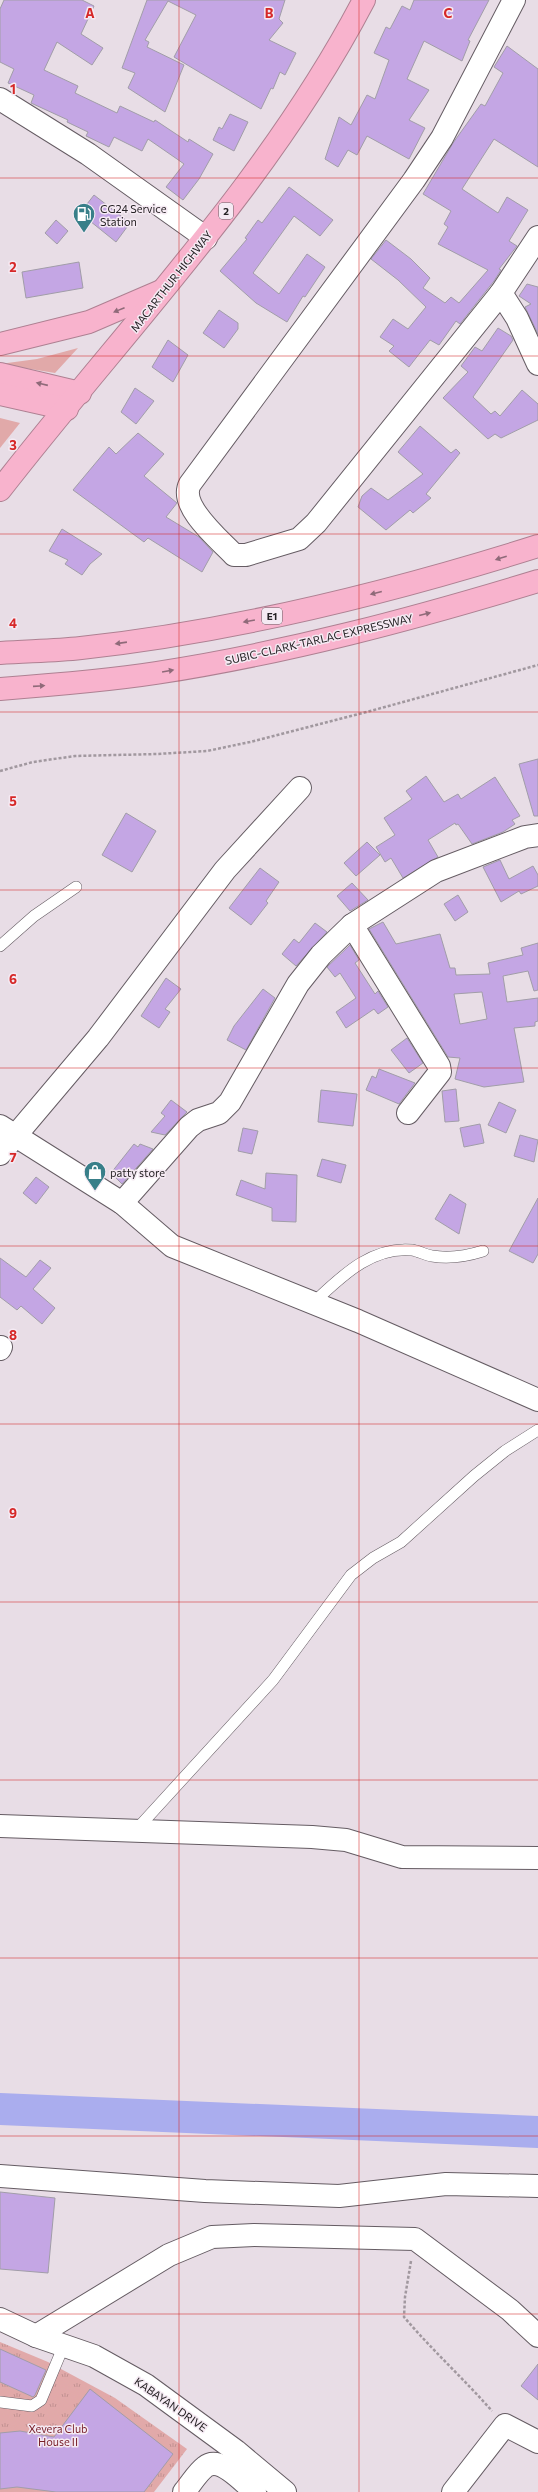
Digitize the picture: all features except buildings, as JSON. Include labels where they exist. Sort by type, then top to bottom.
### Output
[{"type":"highway","name":"MACARTHUR HIGHWAY","points":[[0,489],[167,288],[206,238],[283,134],[340,47],[364,0]]},
{"type":"highway","points":[[0,344],[89,322],[138,303],[167,288]]},
{"type":"highway","points":[[0,374],[74,401]]},
{"type":"highway","points":[[0,394],[74,401]]},
{"type":"highway","name":"E1","points":[[0,653],[81,648],[147,639],[304,610],[436,578],[538,546]]},
{"type":"highway","name":"SUBIC-CLARK-TARLAC EXPRESSWAY","points":[[0,689],[122,678],[226,661],[292,648],[445,609],[538,581]]},
{"type":"street","points":[[514,0],[442,138],[414,180],[186,490],[186,498],[196,514],[234,555],[246,555],[299,539],[316,523],[500,293],[538,236]]},
{"type":"street","points":[[0,99],[88,154],[206,238]]},
{"type":"street","points":[[500,293],[517,318],[538,364]]},
{"type":"street","points":[[0,1154],[8,1131],[98,1038],[224,870],[300,788]]},
{"type":"street","points":[[122,1203],[189,1127],[198,1120],[219,1113],[230,1102],[298,984],[321,955],[352,925],[436,871],[525,837],[538,835]]},
{"type":"street","points":[[352,925],[439,1066],[440,1072],[408,1113]]},
{"type":"street","points":[[8,1131],[122,1203],[172,1246],[313,1303],[538,1400]]},
{"type":"street","points":[[0,1826],[346,1840],[402,1857],[538,1858]]},
{"type":"street","points":[[0,2176],[205,2191],[339,2196],[446,2184],[538,2186]]},
{"type":"street","points":[[36,2336],[169,2255],[212,2237],[254,2235],[415,2239],[510,2310],[538,2336]]},
{"type":"street","name":"KABAYAN DRIVE","points":[[0,2319],[36,2336],[94,2356],[146,2385],[236,2451],[286,2492]]},
{"type":"street","points":[[453,2492],[505,2425],[538,2442]]},
{"type":"street","points":[[184,2492],[205,2467],[214,2463],[224,2466],[255,2492]]},
{"type":"lane","points":[[0,946],[34,916],[76,887]]},
{"type":"lane","points":[[313,1303],[340,1278],[375,1254],[412,1250],[433,1256],[454,1257],[483,1251]]},
{"type":"lane","points":[[136,1831],[273,1680],[351,1575],[373,1558],[401,1542],[474,1476],[538,1430]]},
{"type":"lane","points":[[0,2402],[32,2406],[41,2400],[64,2345]]},
{"type":"path","points":[[0,771],[33,762],[75,756],[157,754],[214,749],[374,710],[538,665]]},
{"type":"path","points":[[415,2239],[405,2297],[404,2317],[430,2347],[456,2370],[505,2425]]},
{"type":"green space","points":[[78,348],[55,373],[0,364],[37,359]]},
{"type":"green space","points":[[0,418],[20,423],[0,448]]},
{"type":"green space","name":"Xevera Club House II","points":[[0,2342],[48,2362],[115,2398],[187,2449],[154,2492],[0,2492]]},
{"type":"waterway","points":[[0,2109],[538,2132]]},
{"type":"place","name":"CG24 Service Station","points":[[84,234]]},
{"type":"place","name":"patty store","points":[[95,1192]]}]
